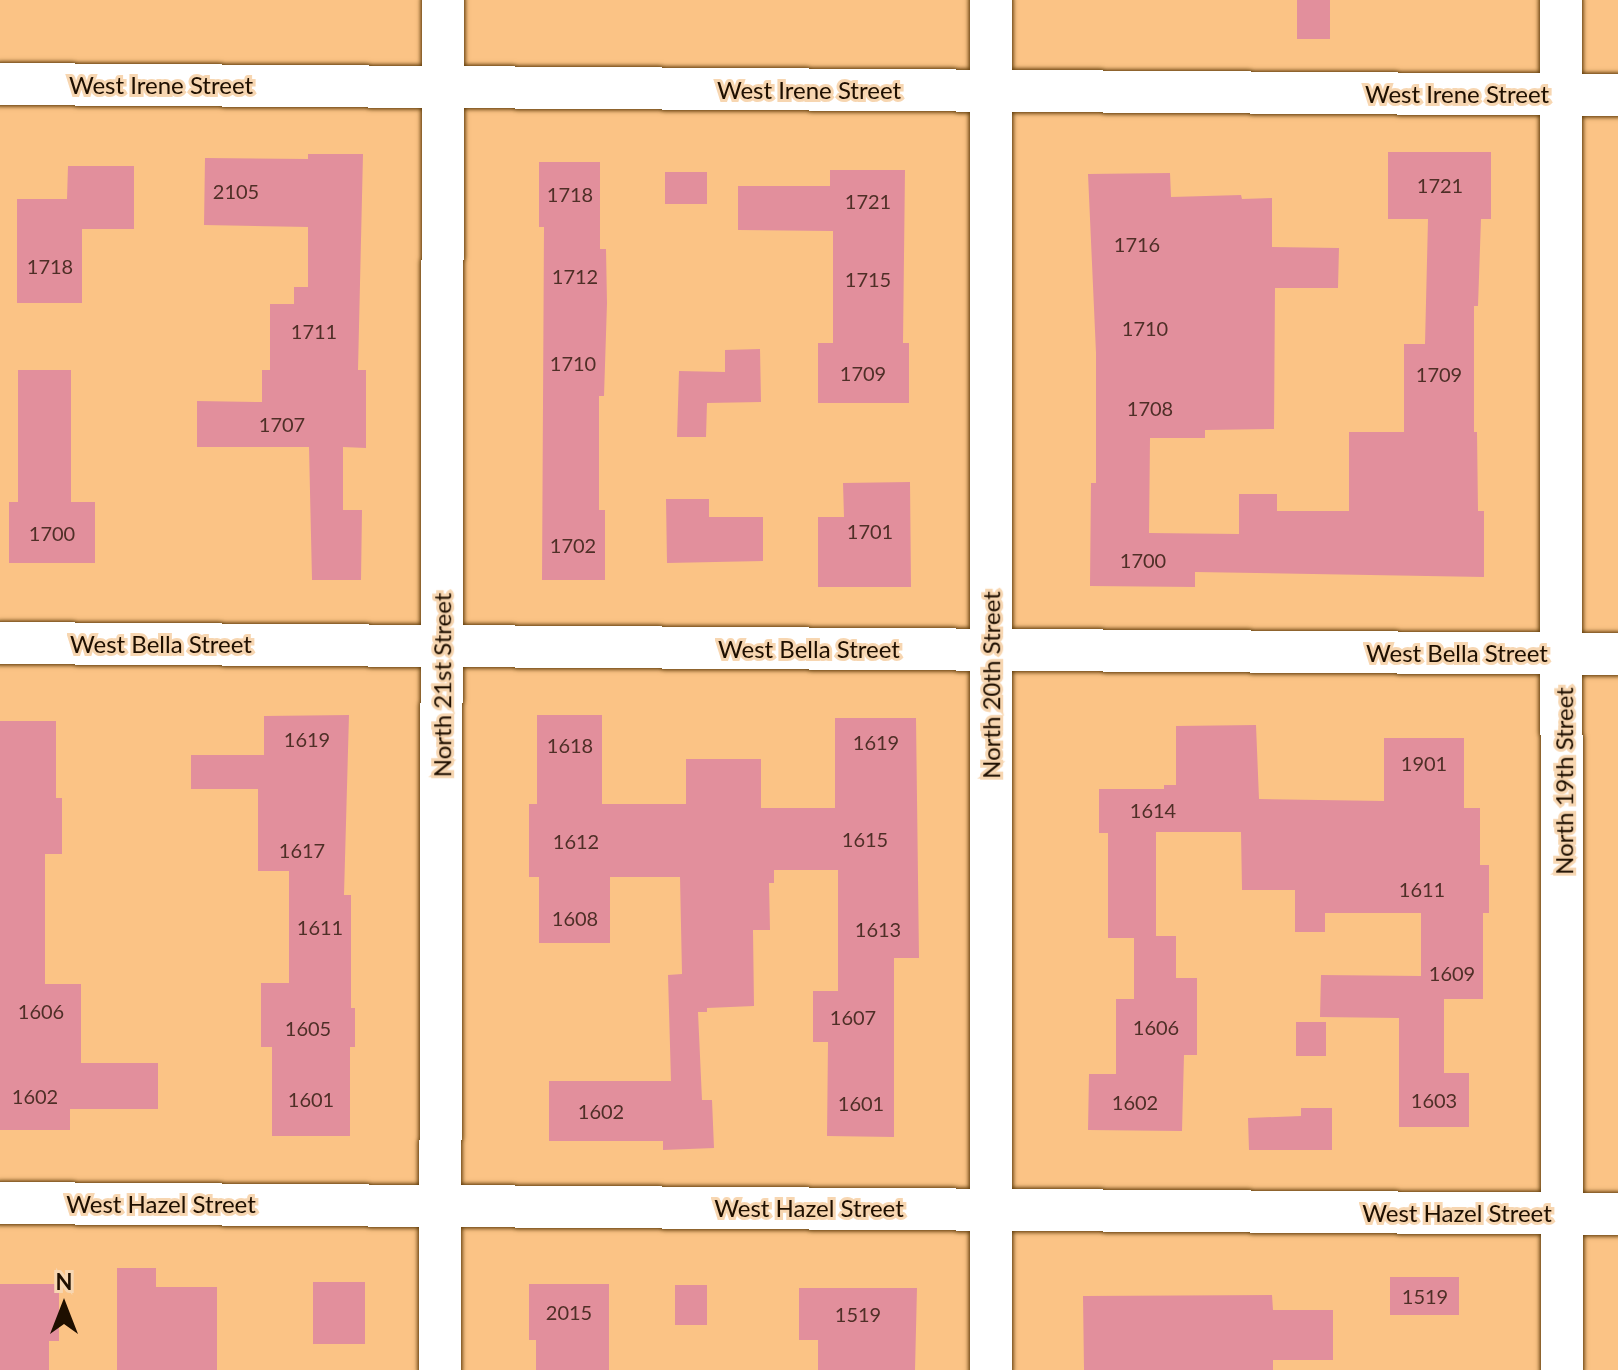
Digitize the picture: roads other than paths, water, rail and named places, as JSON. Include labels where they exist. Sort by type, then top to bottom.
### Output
[{"type":"street","name":"North 21st Street","points":[[440,1370],[443,0]]},
{"type":"street","name":"North 20th Street","points":[[991,0],[991,1370]]},
{"type":"street","name":"North 19th Street","points":[[1561,0],[1564,654],[1562,1370]]},
{"type":"street","name":"West Irene Street","points":[[0,84],[1618,95]]},
{"type":"street","name":"West Bella Street","points":[[0,643],[1618,654]]},
{"type":"street","name":"West Hazel Street","points":[[0,1203],[1618,1214]]}]
